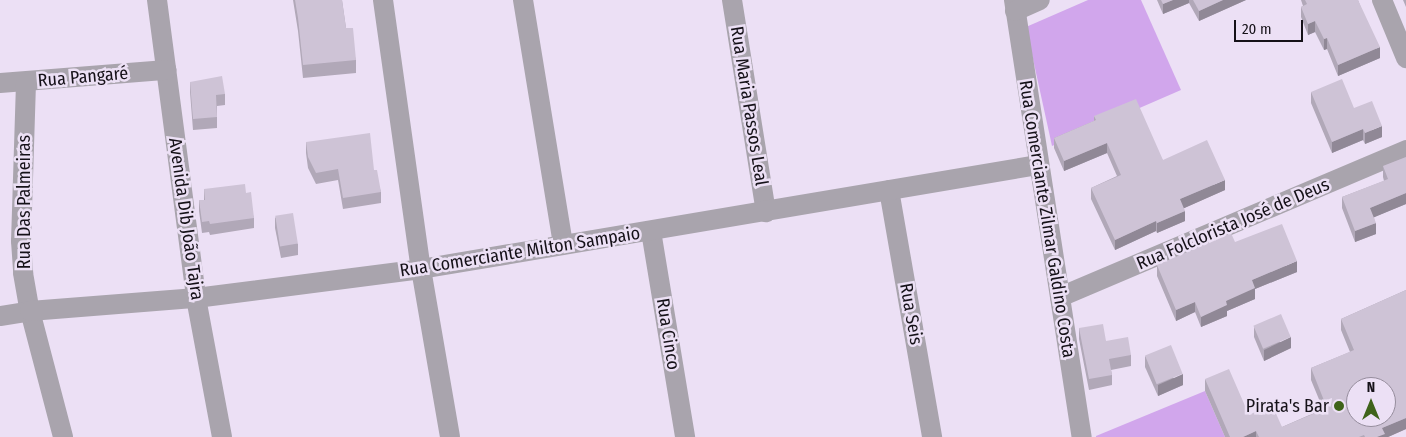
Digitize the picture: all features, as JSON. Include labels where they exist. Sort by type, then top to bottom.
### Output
[{"type":"street","name":"Avenida Dib João Tajra","points":[[158,0],[196,298],[222,437]]},
{"type":"street","points":[[383,0],[421,269],[450,437]]},
{"type":"street","points":[[522,0],[563,245]]},
{"type":"street","name":"Rua Maria Passos Leal","points":[[732,0],[766,212]]},
{"type":"street","points":[[1014,6],[1040,0]]},
{"type":"street","points":[[1382,0],[1406,58]]},
{"type":"street","name":"Rua Comerciante Zilmar Galdino Costa","points":[[1014,6],[1082,437]]},
{"type":"street","name":"Rua Pangaré","points":[[0,83],[26,83],[166,70]]},
{"type":"street","name":"Rua Das Palmeiras","points":[[26,83],[20,242],[23,273],[30,311],[64,437]]},
{"type":"street","name":"Rua Folclorista José de Deus","points":[[1060,298],[1406,150]]},
{"type":"street","name":"Rua Comerciante Milton Sampaio","points":[[0,316],[30,311],[196,298],[421,269],[1038,165]]},
{"type":"street","name":"Rua Seis","points":[[889,190],[932,437]]},
{"type":"street","name":"Rua Cinco","points":[[650,231],[685,437]]},
{"type":"shaded area","points":[[1088,0],[1141,0],[1181,90],[1052,146],[1026,27]]},
{"type":"shaded area","points":[[1205,391],[1225,437],[1096,437],[1096,436]]},
{"type":"building","points":[[295,0],[342,0],[346,28],[353,28],[356,60],[303,65]]},
{"type":"building","points":[[1161,0],[1173,0],[1163,4]]},
{"type":"building","points":[[1193,0],[1223,0],[1199,11]]},
{"type":"building","points":[[1305,0],[1358,0],[1380,47],[1338,65],[1327,38],[1324,39],[1315,21],[1308,24],[1301,7],[1307,4]]},
{"type":"building","points":[[222,76],[225,94],[216,95],[217,117],[193,119],[190,82]]},
{"type":"building","points":[[1342,79],[1354,108],[1372,101],[1382,126],[1365,133],[1363,129],[1332,142],[1311,92]]},
{"type":"building","points":[[1136,99],[1163,160],[1207,140],[1225,180],[1180,199],[1185,211],[1157,223],[1156,221],[1115,240],[1091,188],[1121,175],[1107,143],[1064,161],[1054,138],[1096,120],[1094,116]]},
{"type":"building","points":[[370,133],[374,170],[377,170],[381,192],[343,198],[338,169],[316,173],[308,157],[306,142]]},
{"type":"building","points":[[1406,157],[1406,193],[1370,208],[1376,223],[1355,231],[1342,197],[1388,179],[1383,166]]},
{"type":"building","points":[[245,184],[246,193],[251,192],[254,218],[210,224],[209,221],[202,222],[199,200],[205,200],[204,189]]},
{"type":"building","points":[[293,213],[298,244],[280,246],[275,216]]},
{"type":"building","points":[[1282,224],[1297,261],[1252,280],[1255,288],[1226,301],[1227,305],[1201,317],[1195,302],[1176,310],[1157,265],[1231,233],[1235,242]]},
{"type":"building","points":[[1406,290],[1406,418],[1396,422],[1396,377],[1346,377],[1346,427],[1384,427],[1382,428],[1385,434],[1377,437],[1365,437],[1364,435],[1359,437],[1259,437],[1256,431],[1243,437],[1230,437],[1205,379],[1229,369],[1249,415],[1259,410],[1261,415],[1274,409],[1282,427],[1327,408],[1311,368],[1354,350],[1341,319]]},
{"type":"building","points":[[1281,314],[1291,337],[1263,349],[1253,326]]},
{"type":"building","points":[[1103,324],[1106,341],[1128,337],[1131,355],[1109,359],[1112,375],[1089,379],[1079,328]]},
{"type":"building","points":[[1171,345],[1183,374],[1157,384],[1145,355]]},
{"type":"place","name":"Pirata's Bar","points":[[1339,406]]}]
